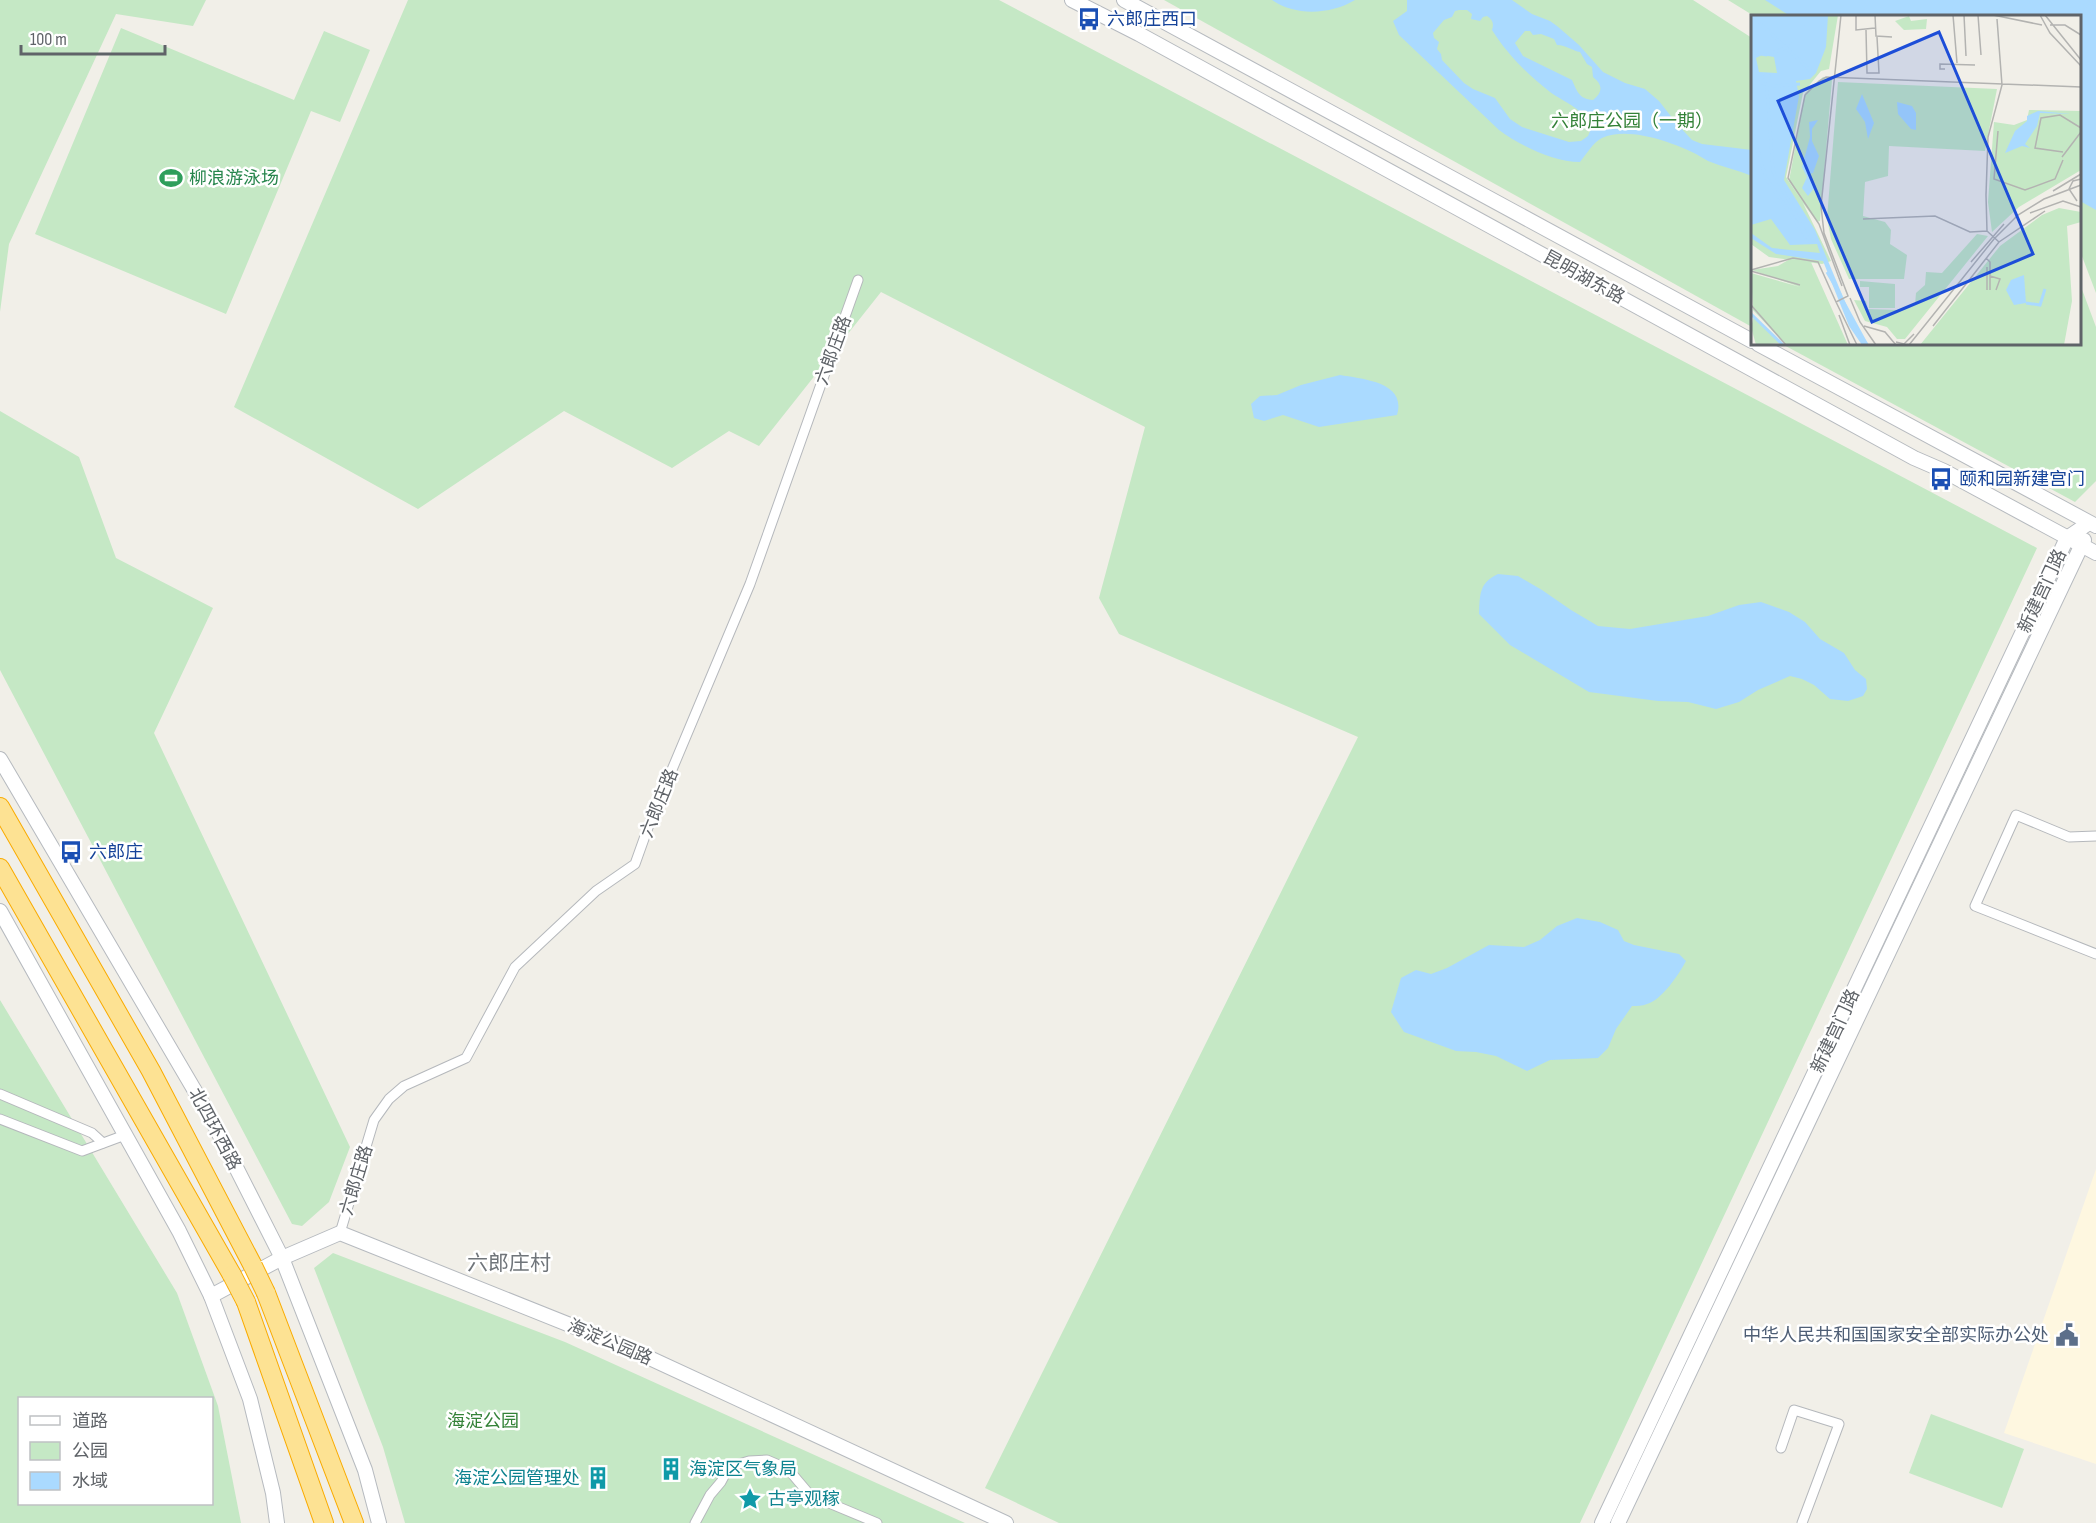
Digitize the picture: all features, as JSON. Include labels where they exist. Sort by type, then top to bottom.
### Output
[{"type":"highway","name":"北四环西路","points":[[0,807],[151,1071],[253,1266],[266,1293],[354,1523]]},
{"type":"highway","points":[[0,868],[246,1302],[324,1523]]},
{"type":"street","name":"昆明湖东路","points":[[1072,0],[1139,34],[1914,458],[1944,471],[2096,553]]},
{"type":"street","name":"昆明湖东路","points":[[1124,0],[1751,340]]},
{"type":"street","name":"六郎庄路","points":[[340,1233],[374,1120],[389,1099],[404,1086],[466,1058],[515,967],[596,891],[635,864],[655,810],[750,584],[858,280]]},
{"type":"street","points":[[1760,345],[2093,525]]},
{"type":"street","points":[[2067,538],[2093,525]]},
{"type":"street","name":"新建宫门路","points":[[1618,1523],[2093,525]]},
{"type":"street","name":"新建宫门路","points":[[1602,1523],[2067,538]]},
{"type":"street","name":"北四环西路","points":[[0,759],[212,1120],[282,1258],[365,1470],[379,1523]]},
{"type":"street","points":[[2096,836],[2069,837],[2016,815],[1976,906],[2096,954]]},
{"type":"street","points":[[0,911],[179,1231],[211,1296],[250,1399],[273,1493],[277,1523]]},
{"type":"street","points":[[0,1094],[92,1132],[103,1143]]},
{"type":"street","points":[[0,1119],[82,1151],[125,1135]]},
{"type":"street","points":[[211,1296],[282,1258],[340,1233]]},
{"type":"street","name":"海淀公园路","points":[[340,1233],[630,1349],[1006,1523]]},
{"type":"street","points":[[1781,1448],[1794,1410],[1839,1424],[1802,1523]]},
{"type":"street","points":[[696,1523],[710,1495],[721,1482],[729,1467],[749,1461],[767,1460],[788,1469],[810,1495],[877,1523]]},
{"type":"shaded area","name":"中华人民共和国国家安全部实际办公处","points":[[2096,1169],[2096,1464],[2004,1433]]},
{"type":"green space","points":[[0,0],[206,0],[193,26],[116,14],[9,244],[0,312]]},
{"type":"green space","points":[[408,0],[999,0],[2037,548],[1580,1523],[1059,1523],[985,1488],[1358,737],[1119,634],[1099,598],[1145,427],[881,292],[759,446],[729,431],[672,468],[564,411],[418,509],[234,407]]},
{"type":"green space","name":"六郎庄公园（一期）","points":[[1164,0],[1693,0],[1751,37],[1751,326]]},
{"type":"green space","points":[[1728,0],[2096,0],[2096,293],[2081,254],[2081,15],[1752,15]]},
{"type":"green space","name":"柳浪游泳场","points":[[121,28],[294,100],[324,31],[370,50],[340,122],[311,111],[226,314],[35,234]]},
{"type":"green space","points":[[2081,287],[2096,327],[2096,481],[2075,502],[1784,345],[2081,345]]},
{"type":"green space","points":[[0,411],[79,457],[116,558],[213,608],[154,733],[350,1147],[329,1202],[302,1226],[292,1224],[0,670]]},
{"type":"green space","points":[[0,1000],[177,1293],[218,1406],[241,1523],[0,1523]]},
{"type":"green space","name":"海淀公园","points":[[333,1253],[565,1342],[965,1523],[405,1523],[383,1447],[314,1268]]},
{"type":"green space","points":[[1931,1414],[2024,1449],[2002,1508],[1909,1473]]},
{"type":"water","points":[[1272,0],[1355,0],[1336,8],[1314,12],[1292,9]]},
{"type":"water","points":[[1407,0],[1512,0],[1532,14],[1557,26],[1579,45],[1603,72],[1625,83],[1645,89],[1659,101],[1692,140],[1702,144],[1751,150],[1751,176],[1708,161],[1675,145],[1637,135],[1624,134],[1602,138],[1580,162],[1548,156],[1526,147],[1499,130],[1399,35],[1393,21],[1407,11]],"holes":[[[1467,10],[1472,14],[1471,19],[1480,21],[1487,16],[1491,19],[1492,30],[1518,64],[1550,92],[1584,116],[1591,129],[1588,136],[1581,141],[1569,142],[1522,127],[1510,119],[1495,98],[1464,83],[1442,60],[1437,49],[1439,42],[1434,38],[1433,33],[1444,20],[1452,17],[1455,11]],[[1525,31],[1530,31],[1533,35],[1541,34],[1554,39],[1557,45],[1580,52],[1587,64],[1592,67],[1593,77],[1600,86],[1600,91],[1593,100],[1579,94],[1572,80],[1523,56],[1515,43]]]},
{"type":"water","points":[[1765,0],[2096,0],[2096,210],[2081,202],[2081,15],[1788,15]]},
{"type":"water","points":[[1340,375],[1371,381],[1389,389],[1396,395],[1397,415],[1319,427],[1283,415],[1264,421],[1254,418],[1251,404],[1260,396],[1277,395],[1301,385]]},
{"type":"water","points":[[1498,574],[1518,576],[1598,626],[1630,629],[1708,616],[1739,605],[1761,602],[1789,612],[1805,622],[1820,639],[1844,653],[1855,670],[1866,679],[1867,689],[1863,696],[1848,701],[1830,699],[1814,685],[1790,676],[1758,690],[1739,702],[1716,709],[1688,702],[1658,701],[1589,692],[1510,645],[1479,614],[1480,595],[1484,585]]},
{"type":"water","points":[[1577,918],[1600,922],[1618,930],[1624,941],[1679,954],[1686,961],[1675,979],[1653,1002],[1632,1006],[1616,1029],[1608,1048],[1598,1058],[1550,1060],[1527,1071],[1496,1056],[1456,1051],[1404,1032],[1391,1012],[1401,978],[1416,970],[1431,974],[1489,945],[1524,947],[1540,940],[1557,926]]},
{"type":"place","name":"六郎庄西口","points":[[1089,19]]},
{"type":"place","name":"柳浪游泳场","points":[[171,178]]},
{"type":"place","name":"颐和园新建宫门","points":[[1941,479]]},
{"type":"place","name":"六郎庄","points":[[71,852]]},
{"type":"place","name":"中华人民共和国国家安全部实际办公处","points":[[2067,1335]]},
{"type":"place","name":"海淀区气象局","points":[[671,1469]]},
{"type":"place","name":"海淀公园管理处","points":[[598,1478]]},
{"type":"place","name":"古亭观稼","points":[[750,1499]]},
{"type":"district","name":"六郎庄村","points":[[509,1263]]}]
